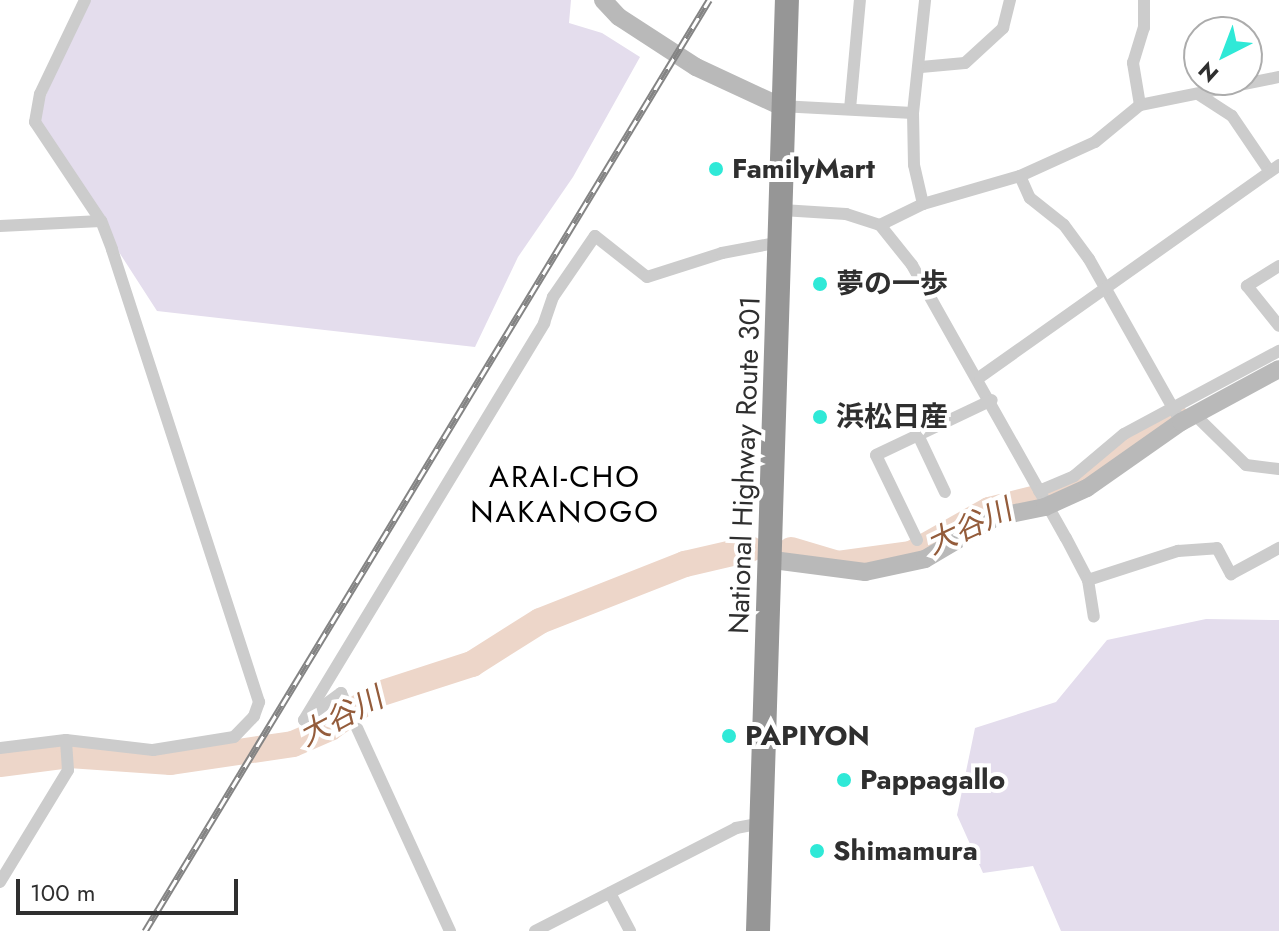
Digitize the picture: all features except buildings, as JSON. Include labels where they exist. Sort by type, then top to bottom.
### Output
[{"type":"highway","name":"National Highway Route 301","points":[[758,931],[773,550],[782,210],[780,106],[787,0]]},
{"type":"street","points":[[0,748],[66,740],[153,750],[234,737],[254,716],[259,702],[101,221],[35,122],[40,94],[85,0]]},
{"type":"street","points":[[603,0],[619,17],[696,67],[780,106],[913,113]]},
{"type":"street","points":[[850,109],[860,0]]},
{"type":"street","points":[[923,204],[914,165],[913,113],[921,67],[925,0]]},
{"type":"street","points":[[921,67],[965,63],[1003,28],[1010,0]]},
{"type":"street","points":[[1140,105],[1133,63],[1144,28],[1144,0]]},
{"type":"street","points":[[880,225],[923,204],[1020,176],[1095,142],[1140,105],[1187,96]]},
{"type":"street","points":[[980,377],[1274,167],[1232,116],[1201,96]]},
{"type":"street","points":[[1020,176],[1030,198],[1064,225],[1107,287],[1183,415],[1246,465],[1279,469]]},
{"type":"street","points":[[782,210],[846,214],[880,225],[912,265],[980,377],[1042,499],[1088,580],[1094,617]]},
{"type":"street","points":[[0,226],[101,221]]},
{"type":"street","points":[[450,931],[354,730],[341,693],[304,720],[544,323],[553,297],[595,236],[647,277],[722,253],[781,242]]},
{"type":"street","points":[[1279,266],[1247,286],[1279,326]]},
{"type":"street","points":[[773,550],[865,572],[925,559],[996,517],[1042,499],[1087,488],[1183,415],[1279,351]]},
{"type":"street","points":[[1183,415],[1279,369]]},
{"type":"street","points":[[917,540],[876,455],[992,400]]},
{"type":"street","points":[[918,435],[945,492]]},
{"type":"street","points":[[1088,580],[1178,551],[1217,548],[1231,574],[1279,548]]},
{"type":"street","points":[[0,882],[68,770],[66,740]]},
{"type":"street","points":[[535,931],[736,828],[762,823]]},
{"type":"street","points":[[610,893],[630,931]]},
{"type":"shaded area","points":[[85,0],[571,0],[569,23],[602,33],[640,57],[573,177],[518,257],[475,347],[157,311],[35,122]]},
{"type":"shaded area","points":[[1206,619],[1279,620],[1279,931],[1061,931],[1033,866],[983,873],[957,815],[975,728],[1056,702],[1107,640]]},
{"type":"waterway","name":"大谷川","points":[[791,550],[838,564],[911,554],[989,510],[1065,491],[1175,416]]},
{"type":"waterway","name":"大谷川","points":[[0,764],[69,755],[171,762],[293,744],[330,728],[376,695],[472,664],[540,621],[685,564],[750,549]]},
{"type":"railway","points":[[145,931],[709,0]]},
{"type":"place","name":"FamilyMart","points":[[716,169]]},
{"type":"place","name":"夢の一歩","points":[[820,284]]},
{"type":"place","name":"浜松日産","points":[[820,417]]},
{"type":"place","name":"PAPIYON","points":[[729,736]]},
{"type":"place","name":"Pappagallo","points":[[844,780]]},
{"type":"place","name":"Shimamura","points":[[817,851]]},
{"type":"district","name":"ARAI-CHO NAKANOGO","points":[[565,494]]}]
